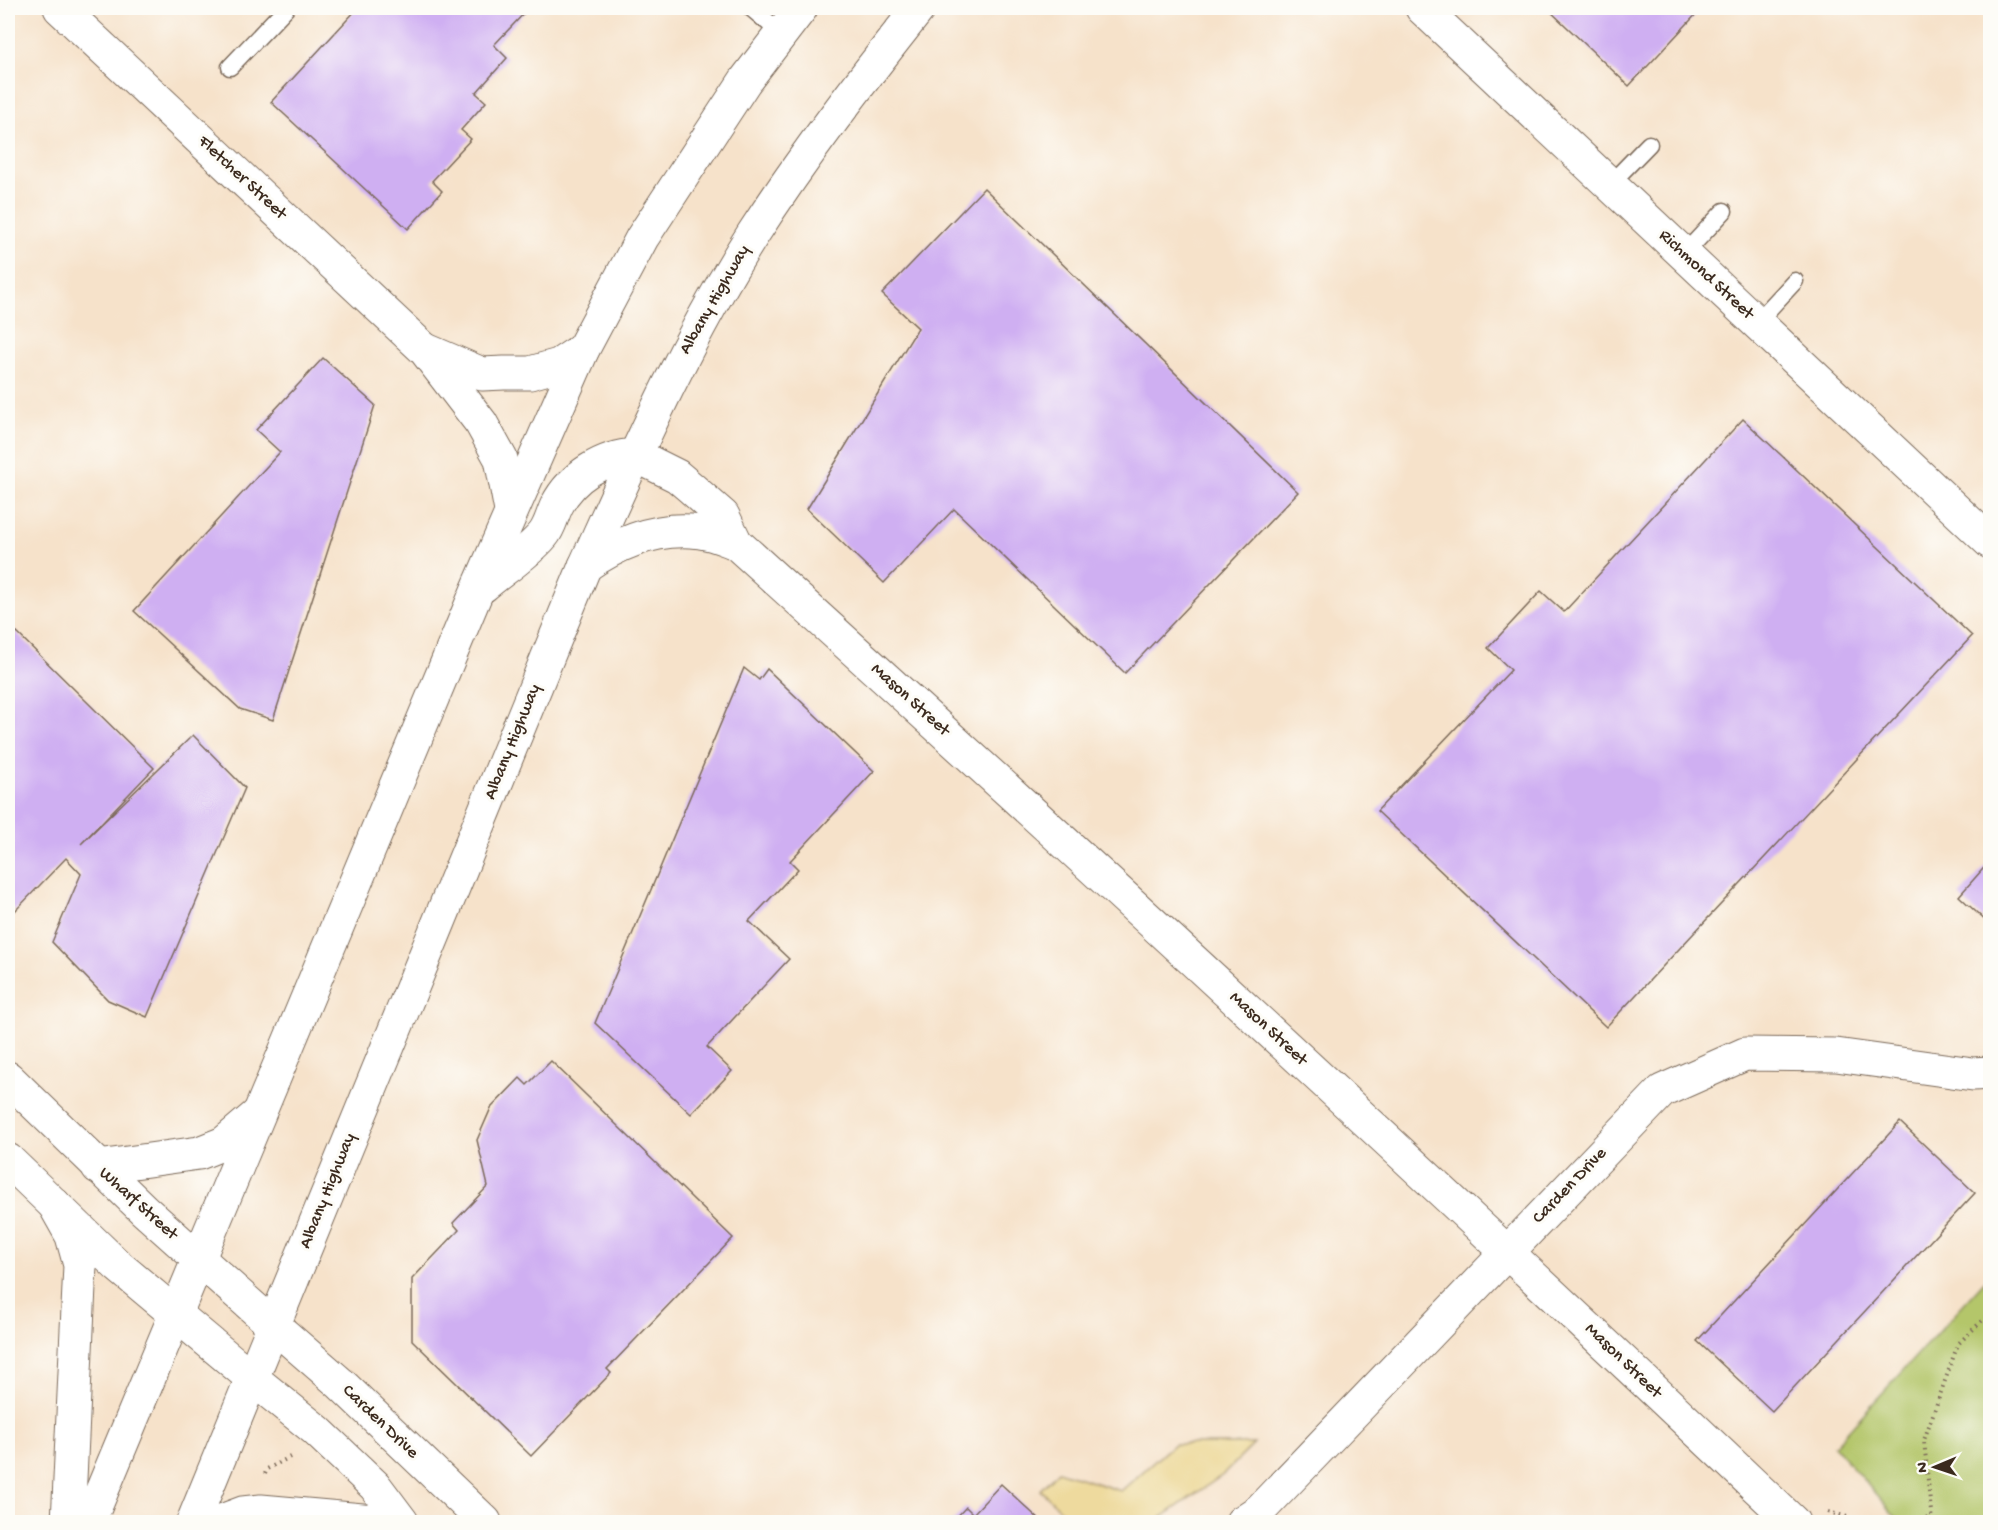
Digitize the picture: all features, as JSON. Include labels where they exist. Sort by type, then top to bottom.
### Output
[{"type":"main road","name":"Fletcher Street","points":[[60,8],[425,350],[481,423],[501,459],[511,511]]},
{"type":"main road","points":[[88,1522],[477,591],[583,349],[642,238],[745,81],[801,8]]},
{"type":"main road","name":"Albany Highway","points":[[193,1522],[585,566],[635,455],[681,360],[752,236],[823,130],[919,8]]},
{"type":"main road","name":"Richmond Street","points":[[1422,8],[1990,542]]},
{"type":"main road","name":"Fletcher Street","points":[[425,350],[482,374],[504,374],[530,373],[559,365],[583,349]]},
{"type":"main road","points":[[477,591],[544,534],[558,504],[576,481],[591,468],[616,456],[635,455]]},
{"type":"main road","name":"Mason Street","points":[[635,455],[677,476],[723,516],[736,543],[1055,831],[1507,1251],[1793,1522]]},
{"type":"main road","name":"Mason Street","points":[[585,566],[612,547],[642,537],[672,531],[701,532],[736,543]]},
{"type":"main road","name":"Carden Drive","points":[[1242,1522],[1268,1502],[1662,1091],[1745,1054],[1836,1054],[1973,1074],[1990,1073]]},
{"type":"main road","name":"Wharf Street","points":[[8,1078],[98,1167],[273,1325]]},
{"type":"main road","points":[[98,1167],[199,1154],[225,1143],[260,1112]]},
{"type":"main road","points":[[8,1160],[117,1265],[316,1430],[375,1486],[402,1522]]},
{"type":"main road","points":[[54,1204],[72,1236],[80,1265],[68,1522]]},
{"type":"main road","name":"Carden Drive","points":[[273,1325],[341,1384],[485,1522]]},
{"type":"main road","points":[[219,1522],[243,1513],[261,1511],[385,1522]]},
{"type":"lane","points":[[230,67],[286,8]]},
{"type":"lane","points":[[751,8],[782,34]]},
{"type":"lane","points":[[1610,184],[1649,144]]},
{"type":"lane","points":[[1684,254],[1724,211]]},
{"type":"lane","points":[[1757,322],[1795,280]]},
{"type":"path","points":[[1896,1522],[1931,1520],[1924,1440],[1958,1344],[1990,1312]]},
{"type":"path","points":[[267,1469],[293,1455]]},
{"type":"green space","points":[[1990,1275],[1990,1522],[1900,1522],[1834,1446]]},
{"type":"sand","points":[[1174,1444],[1254,1444],[1224,1474],[1155,1522],[1074,1522],[1040,1490],[1058,1471],[1121,1491]]},
{"type":"building","points":[[358,8],[529,8],[494,45],[507,58],[476,93],[486,102],[461,130],[471,139],[432,181],[442,191],[408,229],[271,102]]},
{"type":"building","points":[[1547,8],[1702,8],[1629,86]]},
{"type":"building","points":[[984,188],[1298,492],[1125,673],[954,509],[884,583],[807,509],[918,328],[882,294]]},
{"type":"building","points":[[323,358],[375,405],[273,720],[240,709],[134,611],[280,452],[256,430]]},
{"type":"building","points":[[1743,419],[1972,636],[1606,1027],[1377,811],[1511,670],[1488,648],[1541,591],[1564,612]]},
{"type":"building","points":[[8,624],[154,768],[81,844],[193,735],[245,788],[147,1017],[108,1000],[52,942],[81,874],[66,858],[15,911],[8,903]]},
{"type":"building","points":[[744,668],[759,680],[767,669],[874,771],[790,861],[798,869],[749,921],[789,959],[707,1047],[732,1071],[691,1114],[595,1023]]},
{"type":"building","points":[[1990,861],[1990,925],[1959,896]]},
{"type":"building","points":[[551,1061],[733,1238],[607,1369],[611,1373],[531,1456],[412,1340],[412,1279],[459,1230],[453,1223],[488,1186],[477,1140],[491,1108],[520,1078],[527,1085]]},
{"type":"building","points":[[1900,1122],[1975,1193],[1772,1411],[1697,1341]]},
{"type":"building","points":[[1001,1484],[1042,1522],[952,1522],[966,1507],[973,1514]]}]
